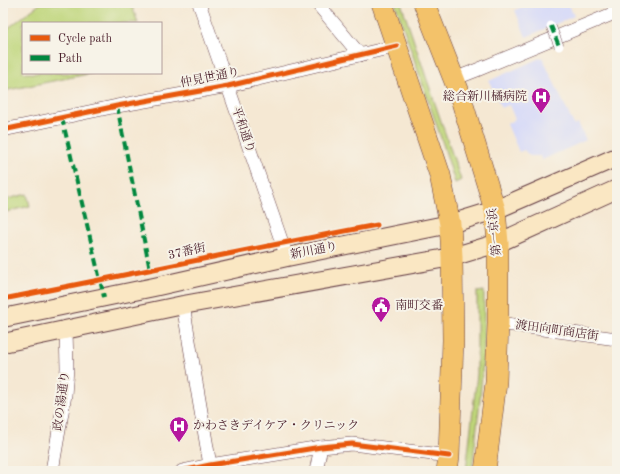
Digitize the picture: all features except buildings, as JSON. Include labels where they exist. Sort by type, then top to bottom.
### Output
[{"type":"highway","points":[[382,3],[440,175],[450,224],[453,340],[448,464]]},
{"type":"highway","name":"第一京浜","points":[[424,3],[459,92],[495,210],[498,242],[496,382],[485,471]]},
{"type":"main road","name":"新川通り","points":[[3,318],[154,287],[287,257],[450,224],[495,210],[617,157]]},
{"type":"main road","points":[[3,343],[183,306],[452,257],[498,242],[617,190]]},
{"type":"street","name":"平和通り","points":[[199,3],[287,257]]},
{"type":"street","points":[[317,3],[360,56]]},
{"type":"street","points":[[454,79],[617,12]]},
{"type":"street","points":[[551,26],[559,46]]},
{"type":"street","name":"仲見世通り","points":[[3,130],[117,106],[228,86],[328,62],[360,56],[397,46]]},
{"type":"street","points":[[183,306],[210,468]]},
{"type":"street","name":"渡田向町商店街","points":[[498,323],[617,339]]},
{"type":"street","name":"政の湯通り","points":[[52,471],[65,395],[66,330]]},
{"type":"street","points":[[182,471],[210,468],[321,447],[352,444],[448,464]]},
{"type":"street","points":[[316,471],[321,447]]},
{"type":"shaded area","points":[[530,3],[562,3],[563,5],[568,3],[574,16],[526,37],[515,10]]},
{"type":"shaded area","name":"総合新川橘病院","points":[[542,57],[574,125],[578,123],[586,140],[542,160],[540,156],[530,156],[524,150],[519,152],[507,124],[515,119],[509,105],[501,108],[489,81]]},
{"type":"green space","points":[[41,3],[131,3],[138,22],[22,22],[22,74],[88,74],[3,91],[3,32]]},
{"type":"green space","points":[[395,3],[401,3],[461,180],[455,183],[444,147]]},
{"type":"green space","points":[[27,194],[30,206],[6,212],[3,200]]},
{"type":"green space","points":[[484,291],[484,349],[480,400],[472,471],[466,471],[477,374],[477,292]]},
{"type":"marked path","points":[[551,26],[559,46]]},
{"type":"marked path","points":[[117,106],[150,270]]},
{"type":"marked path","points":[[62,118],[104,297]]},
{"type":"cycle path","points":[[3,130],[117,106],[228,86],[397,46]]},
{"type":"cycle path","name":"37番街","points":[[3,299],[377,225]]},
{"type":"cycle path","points":[[182,471],[321,447],[352,444],[449,456]]},
{"type":"place","name":"総合新川橘病院","points":[[541,114]]},
{"type":"place","name":"南町交番","points":[[381,323]]},
{"type":"place","name":"かわさきデイケア・クリニック","points":[[179,443]]}]
